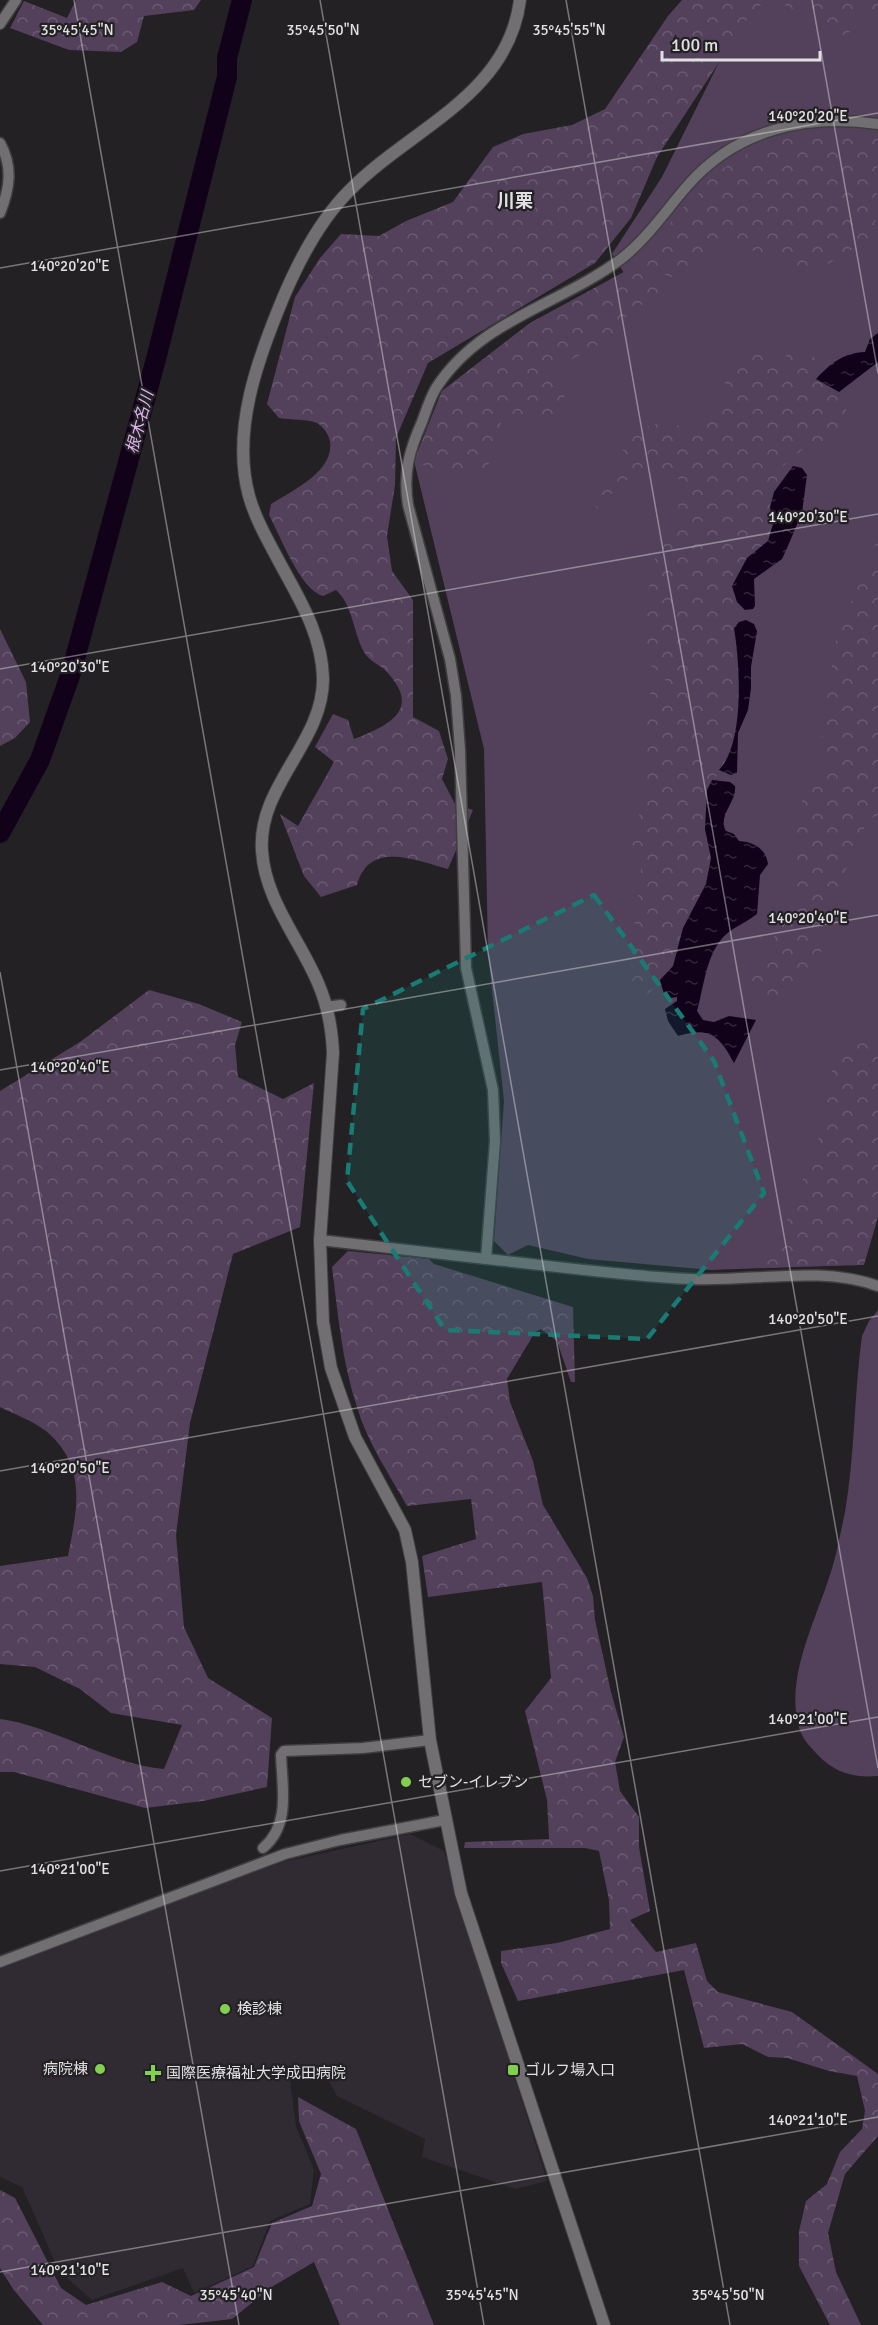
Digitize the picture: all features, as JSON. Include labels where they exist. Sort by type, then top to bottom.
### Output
[{"type":"street","points":[[0,24],[16,0]]},
{"type":"street","points":[[520,0],[510,40],[485,80],[460,103],[370,171],[346,194],[326,219],[297,268],[283,299],[249,403],[242,448],[249,496],[255,514],[315,632],[323,681],[321,701],[313,727],[271,803],[262,850],[271,887],[318,982],[332,1027],[333,1053],[320,1240],[323,1322],[338,1391],[355,1437],[398,1515],[409,1545],[430,1740],[445,1820],[474,1939],[526,2087],[604,2325]]},
{"type":"street","points":[[486,1259],[495,1141],[493,1090],[466,968],[460,750],[456,696],[450,658],[408,505],[404,482],[406,460],[435,390],[455,364],[478,341],[500,326],[619,260],[638,245],[687,186],[712,161],[736,144],[793,125],[856,121],[878,123]]},
{"type":"street","points":[[0,143],[6,153],[10,174],[9,187],[0,213]]},
{"type":"street","points":[[326,1007],[341,1005]]},
{"type":"street","points":[[320,1240],[694,1279],[819,1275],[848,1277],[878,1286]]},
{"type":"street","points":[[263,1848],[274,1834],[282,1815],[284,1802],[281,1755],[284,1751],[363,1748],[430,1740]]},
{"type":"street","points":[[0,1962],[285,1854],[340,1840],[445,1820]]},
{"type":"highlighted area","points":[[594,895],[714,1061],[764,1193],[647,1339],[445,1330],[347,1181],[363,1009]]},
{"type":"shaded area","name":"国際医療福祉大学成田病院","points":[[410,1834],[444,1851],[547,2181],[515,2189],[422,2157],[425,2139],[337,2096],[321,2066],[290,2079],[296,2127],[314,2169],[310,2204],[270,2221],[253,2266],[194,2293],[183,2268],[92,2300],[59,2271],[22,2187],[0,2177],[0,1969],[283,1862]]},
{"type":"green space","points":[[76,0],[201,0],[194,10],[144,16],[137,42],[121,52],[69,50],[10,28],[24,1],[67,18]]},
{"type":"green space","points":[[682,0],[878,0],[878,13],[850,17],[852,30],[846,35],[836,35],[782,3],[756,6],[657,157],[631,218],[595,263],[428,363],[396,438],[395,485],[387,536],[392,571],[413,600],[413,717],[439,731],[448,759],[442,779],[455,804],[473,810],[448,869],[408,858],[382,858],[372,862],[363,871],[357,885],[321,897],[304,876],[280,814],[298,826],[334,762],[315,747],[333,714],[348,720],[354,739],[390,721],[397,714],[401,705],[401,695],[385,670],[364,652],[342,596],[336,590],[323,596],[306,584],[269,515],[271,504],[310,479],[325,463],[329,453],[329,437],[320,425],[309,421],[279,418],[267,404],[295,297],[320,258],[341,234],[379,236],[406,221],[453,202],[493,147],[523,134],[572,125],[605,109],[668,16]]},
{"type":"green space","points":[[750,0],[878,0],[878,1056],[822,1266],[711,1270],[588,1259],[528,1245],[508,1255],[494,1241],[504,1101],[488,953],[484,749],[414,461],[442,391],[530,323],[624,273],[612,254],[662,177]]},
{"type":"green space","points":[[868,135],[878,138],[876,220],[866,241],[813,273],[727,241],[691,263],[677,279],[659,273],[658,295],[629,313],[613,337],[567,362],[548,363],[564,390],[565,407],[542,422],[503,419],[488,451],[489,466],[456,479],[414,461],[442,391],[530,323],[642,262],[669,232],[672,218],[702,190],[710,177],[756,148],[794,136]]},
{"type":"green space","points":[[797,347],[812,351],[816,364],[816,379],[845,395],[846,414],[836,433],[816,451],[803,449],[781,468],[770,507],[773,524],[768,541],[747,558],[732,586],[734,628],[740,668],[738,706],[727,761],[707,790],[705,829],[711,858],[706,884],[683,928],[673,966],[649,993],[635,1003],[629,978],[641,870],[631,840],[646,795],[643,719],[651,691],[667,685],[664,676],[648,663],[643,616],[660,535],[672,525],[678,511],[679,479],[655,471],[624,481],[595,511],[614,465],[633,438],[645,428],[659,423],[676,422],[687,438],[726,404],[725,376],[740,361],[751,354],[770,349],[783,364],[788,351]]},
{"type":"green space","points":[[878,538],[878,815],[869,819],[847,862],[844,891],[827,908],[821,954],[803,988],[766,1006],[754,1001],[747,981],[794,904],[797,809],[811,787],[824,783],[825,762],[821,729],[837,636]]},
{"type":"green space","points":[[0,629],[26,682],[30,722],[15,738],[0,746]]},
{"type":"green space","points":[[149,990],[199,1004],[242,1022],[235,1045],[238,1077],[283,1099],[314,1083],[300,1227],[233,1254],[190,1423],[176,1535],[184,1627],[208,1678],[272,1718],[267,1787],[203,1801],[145,1808],[14,1772],[0,1772],[0,1719],[42,1729],[123,1760],[164,1769],[182,1725],[111,1713],[80,1689],[35,1667],[0,1664],[0,1566],[68,1556],[76,1505],[76,1489],[74,1474],[59,1445],[41,1427],[0,1407],[0,1091],[80,1042]]},
{"type":"green space","points":[[878,1039],[878,1217],[864,1265],[752,1268],[782,1234],[825,1121],[828,1076],[841,1060],[864,1040]]},
{"type":"green space","points":[[348,1251],[429,1259],[434,1264],[573,1307],[575,1382],[571,1382],[557,1341],[541,1329],[535,1332],[507,1379],[510,1402],[533,1461],[543,1505],[587,1578],[593,1596],[595,1620],[624,1737],[615,1762],[620,1791],[639,1817],[639,1847],[650,1911],[630,1920],[656,1952],[696,1943],[707,1981],[718,1992],[792,2012],[878,2074],[878,2136],[845,2174],[828,2233],[836,2272],[861,2325],[830,2325],[799,2266],[799,2231],[806,2201],[827,2184],[840,2152],[862,2129],[865,2111],[857,2076],[829,2071],[787,2058],[768,2057],[742,2044],[704,2048],[684,1970],[518,2001],[501,1963],[501,1951],[557,1943],[610,1929],[609,1900],[599,1851],[585,1848],[464,1848],[465,1842],[549,1839],[547,1800],[525,1711],[551,1678],[542,1582],[428,1597],[422,1556],[476,1539],[471,1499],[407,1506],[372,1445],[352,1390],[336,1302],[332,1267]]},
{"type":"green space","points":[[878,1310],[878,1776],[863,1776],[835,1769],[823,1760],[806,1741],[799,1728],[796,1687],[805,1645],[838,1546],[848,1490],[862,1336],[869,1321]]},
{"type":"green space","points":[[298,2097],[356,2129],[434,2325],[340,2325],[314,2262],[270,2288],[232,2319],[179,2325],[43,2325],[13,2289],[0,2268],[0,2190],[15,2198],[61,2288],[86,2305],[162,2282],[191,2296],[254,2267],[272,2223],[312,2206],[321,2174],[299,2121]]},
{"type":"water","points":[[878,333],[878,362],[839,392],[816,379],[838,360],[850,354],[865,352],[870,339]]},
{"type":"water","points":[[793,466],[802,468],[807,475],[802,513],[782,559],[754,579],[755,606],[753,609],[745,610],[737,602],[732,586],[747,558],[768,541],[773,524],[770,507],[774,492]]},
{"type":"water","points":[[746,620],[754,624],[757,631],[751,667],[748,710],[738,733],[737,773],[731,775],[719,770],[727,758],[737,723],[739,682],[734,628],[739,622]]},
{"type":"water","points":[[712,780],[730,782],[735,786],[733,798],[725,814],[726,831],[734,834],[739,841],[750,843],[762,850],[768,864],[760,875],[757,914],[733,929],[717,945],[708,966],[697,1011],[703,1020],[714,1022],[729,1016],[756,1020],[734,1063],[724,1046],[706,1033],[698,1032],[678,1036],[668,1021],[665,1009],[677,1001],[677,997],[670,998],[664,994],[660,980],[673,966],[683,928],[706,884],[711,858],[705,829],[707,790]]},
{"type":"waterway","name":"根木名川","points":[[0,833],[40,760],[71,673],[156,359],[227,77],[227,58],[242,0]]},
{"type":"place","name":"セブン-イレブン","points":[[406,1782]]},
{"type":"place","name":"検診棟","points":[[225,2009]]},
{"type":"place","name":"病院棟","points":[[100,2069]]},
{"type":"place","name":"ゴルフ場入口","points":[[513,2070]]},
{"type":"place","name":"国際医療福祉大学成田病院","points":[[153,2073]]},
{"type":"district","name":"川栗","points":[[515,201]]}]
